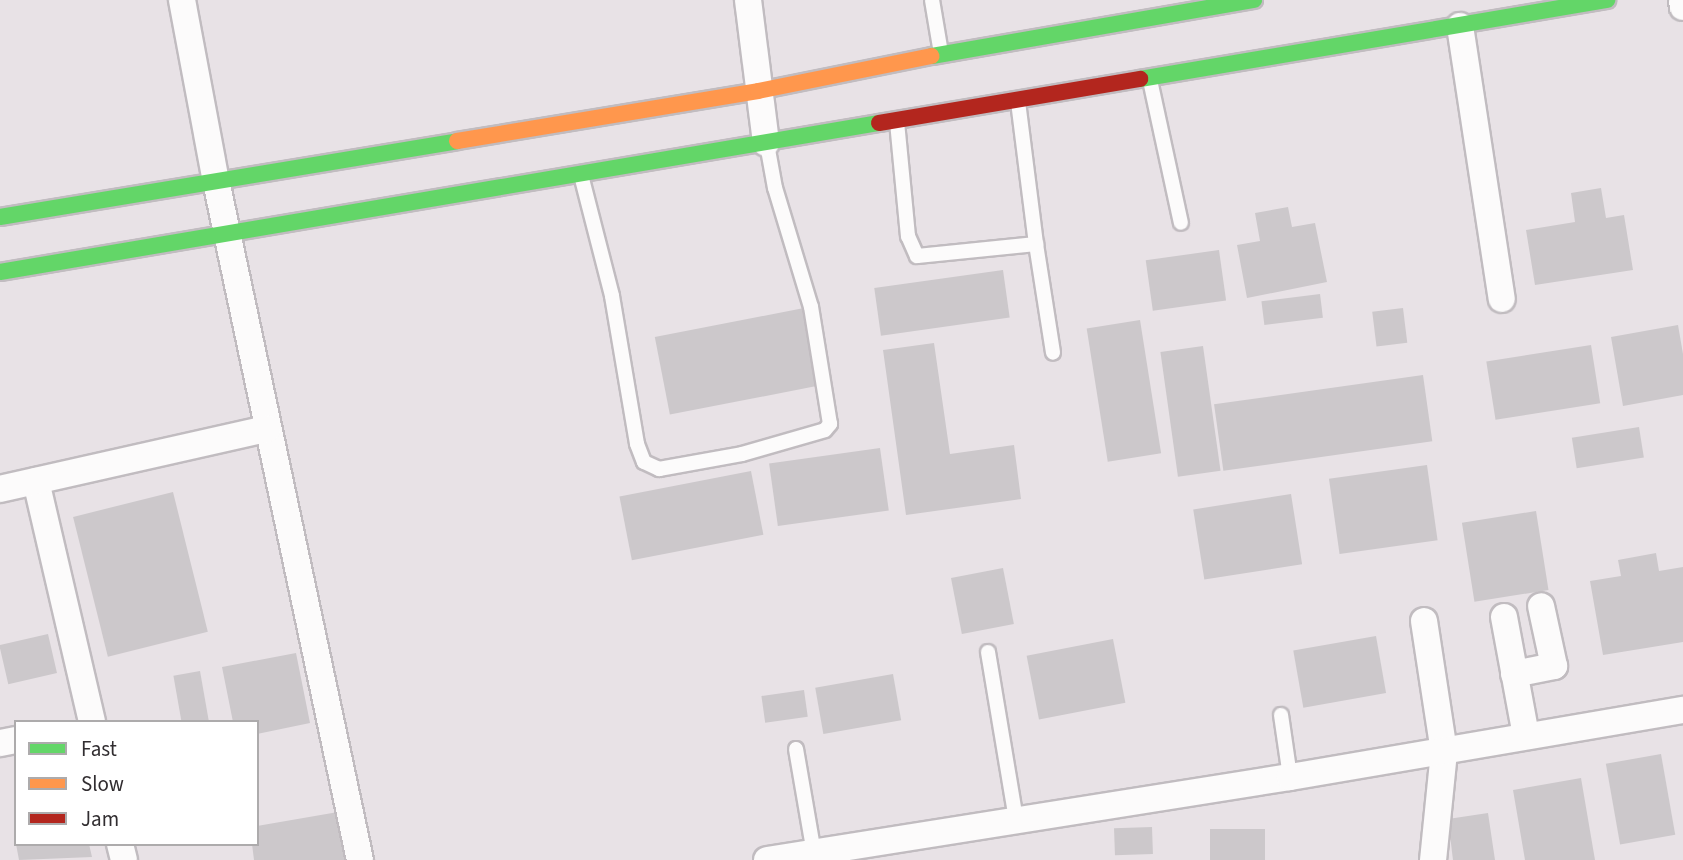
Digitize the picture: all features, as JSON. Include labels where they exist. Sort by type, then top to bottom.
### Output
[{"type":"main road","points":[[0,217],[758,91],[941,54],[1254,0]]},
{"type":"main road","points":[[0,272],[1607,0]]},
{"type":"street","points":[[183,0],[216,181],[267,429],[360,860]]},
{"type":"street","points":[[748,0],[766,143]]},
{"type":"street","points":[[1682,0],[1683,7]]},
{"type":"street","points":[[1460,26],[1502,299]]},
{"type":"street","points":[[0,489],[267,429]]},
{"type":"street","points":[[36,481],[92,720]]},
{"type":"street","points":[[1514,674],[1554,666],[1541,606]]},
{"type":"street","points":[[1503,617],[1525,736]]},
{"type":"street","points":[[1424,621],[1444,752],[1433,860]]},
{"type":"street","points":[[767,860],[1444,752],[1683,710]]},
{"type":"lane","points":[[932,0],[941,54]]},
{"type":"lane","points":[[1141,0],[1144,19]]},
{"type":"lane","points":[[1149,78],[1181,223]]},
{"type":"lane","points":[[1018,101],[1053,353]]},
{"type":"lane","points":[[897,121],[908,236],[917,256],[1036,244]]},
{"type":"lane","points":[[580,174],[612,296],[637,444],[644,462],[659,469],[742,454],[825,430],[830,424],[811,307],[775,188],[766,143]]},
{"type":"lane","points":[[988,652],[1016,820]]},
{"type":"lane","points":[[1281,715],[1290,777]]},
{"type":"lane","points":[[796,749],[814,853]]},
{"type":"building","points":[[1601,188],[1606,218],[1624,215],[1633,270],[1535,285],[1526,230],[1575,222],[1571,193]]},
{"type":"building","points":[[1288,207],[1292,227],[1315,223],[1327,282],[1247,298],[1237,245],[1260,241],[1255,213]]},
{"type":"building","points":[[1219,250],[1226,301],[1153,311],[1146,260]]},
{"type":"building","points":[[1003,270],[1010,318],[881,336],[874,288]]},
{"type":"building","points":[[1320,294],[1323,318],[1264,325],[1261,301]]},
{"type":"building","points":[[804,308],[819,386],[670,415],[655,337]]},
{"type":"building","points":[[1403,308],[1407,343],[1376,347],[1372,312]]},
{"type":"building","points":[[1140,320],[1161,453],[1108,462],[1087,328]]},
{"type":"building","points":[[1678,325],[1683,354],[1683,395],[1623,406],[1611,337]]},
{"type":"building","points":[[934,343],[950,454],[1014,445],[1021,499],[906,515],[883,350]]},
{"type":"building","points":[[1591,345],[1600,403],[1496,420],[1486,362]]},
{"type":"building","points":[[1203,346],[1221,471],[1178,477],[1160,352]]},
{"type":"building","points":[[1423,375],[1432,441],[1223,471],[1214,404]]},
{"type":"building","points":[[1639,427],[1644,458],[1577,468],[1572,438]]},
{"type":"building","points":[[880,448],[889,510],[778,526],[769,464]]},
{"type":"building","points":[[1427,465],[1438,540],[1340,554],[1329,479]]},
{"type":"building","points":[[751,471],[763,535],[632,560],[619,497]]},
{"type":"building","points":[[173,492],[208,632],[108,657],[73,517]]},
{"type":"building","points":[[1291,494],[1302,564],[1204,580],[1193,509]]},
{"type":"building","points":[[1536,511],[1549,590],[1474,602],[1462,523]]},
{"type":"building","points":[[1656,553],[1659,571],[1683,567],[1683,642],[1603,655],[1590,581],[1621,576],[1618,560]]},
{"type":"building","points":[[1003,568],[1014,624],[962,634],[951,578]]},
{"type":"building","points":[[48,634],[57,673],[8,684],[0,645]]},
{"type":"building","points":[[1376,636],[1386,693],[1303,708],[1293,651]]},
{"type":"building","points":[[1113,639],[1125,703],[1039,720],[1027,656]]},
{"type":"building","points":[[296,653],[310,723],[259,734],[259,720],[233,720],[222,667]]},
{"type":"building","points":[[200,671],[209,720],[181,720],[173,676]]},
{"type":"building","points":[[893,674],[901,720],[823,734],[815,688]]},
{"type":"building","points":[[804,690],[808,717],[765,723],[761,696]]},
{"type":"building","points":[[1661,754],[1675,835],[1620,844],[1606,764]]},
{"type":"building","points":[[1581,778],[1595,860],[1525,860],[1513,790]]},
{"type":"building","points":[[338,812],[346,860],[254,860],[252,846],[259,846],[259,826]]},
{"type":"building","points":[[1488,813],[1495,860],[1453,860],[1448,819]]},
{"type":"building","points":[[1152,827],[1153,854],[1115,855],[1114,828]]},
{"type":"building","points":[[1210,829],[1265,829],[1265,860],[1210,860]]},
{"type":"building","points":[[16,846],[89,846],[92,857],[19,860]]},
{"type":"traffic: fast","points":[[932,56],[1254,0]]},
{"type":"traffic: fast","points":[[1140,79],[1607,0]]},
{"type":"traffic: fast","points":[[0,272],[879,123]]},
{"type":"traffic: fast","points":[[0,217],[457,141]]},
{"type":"traffic: slow","points":[[457,141],[758,91],[932,56]]},
{"type":"traffic: jam","points":[[879,123],[1140,79]]}]
